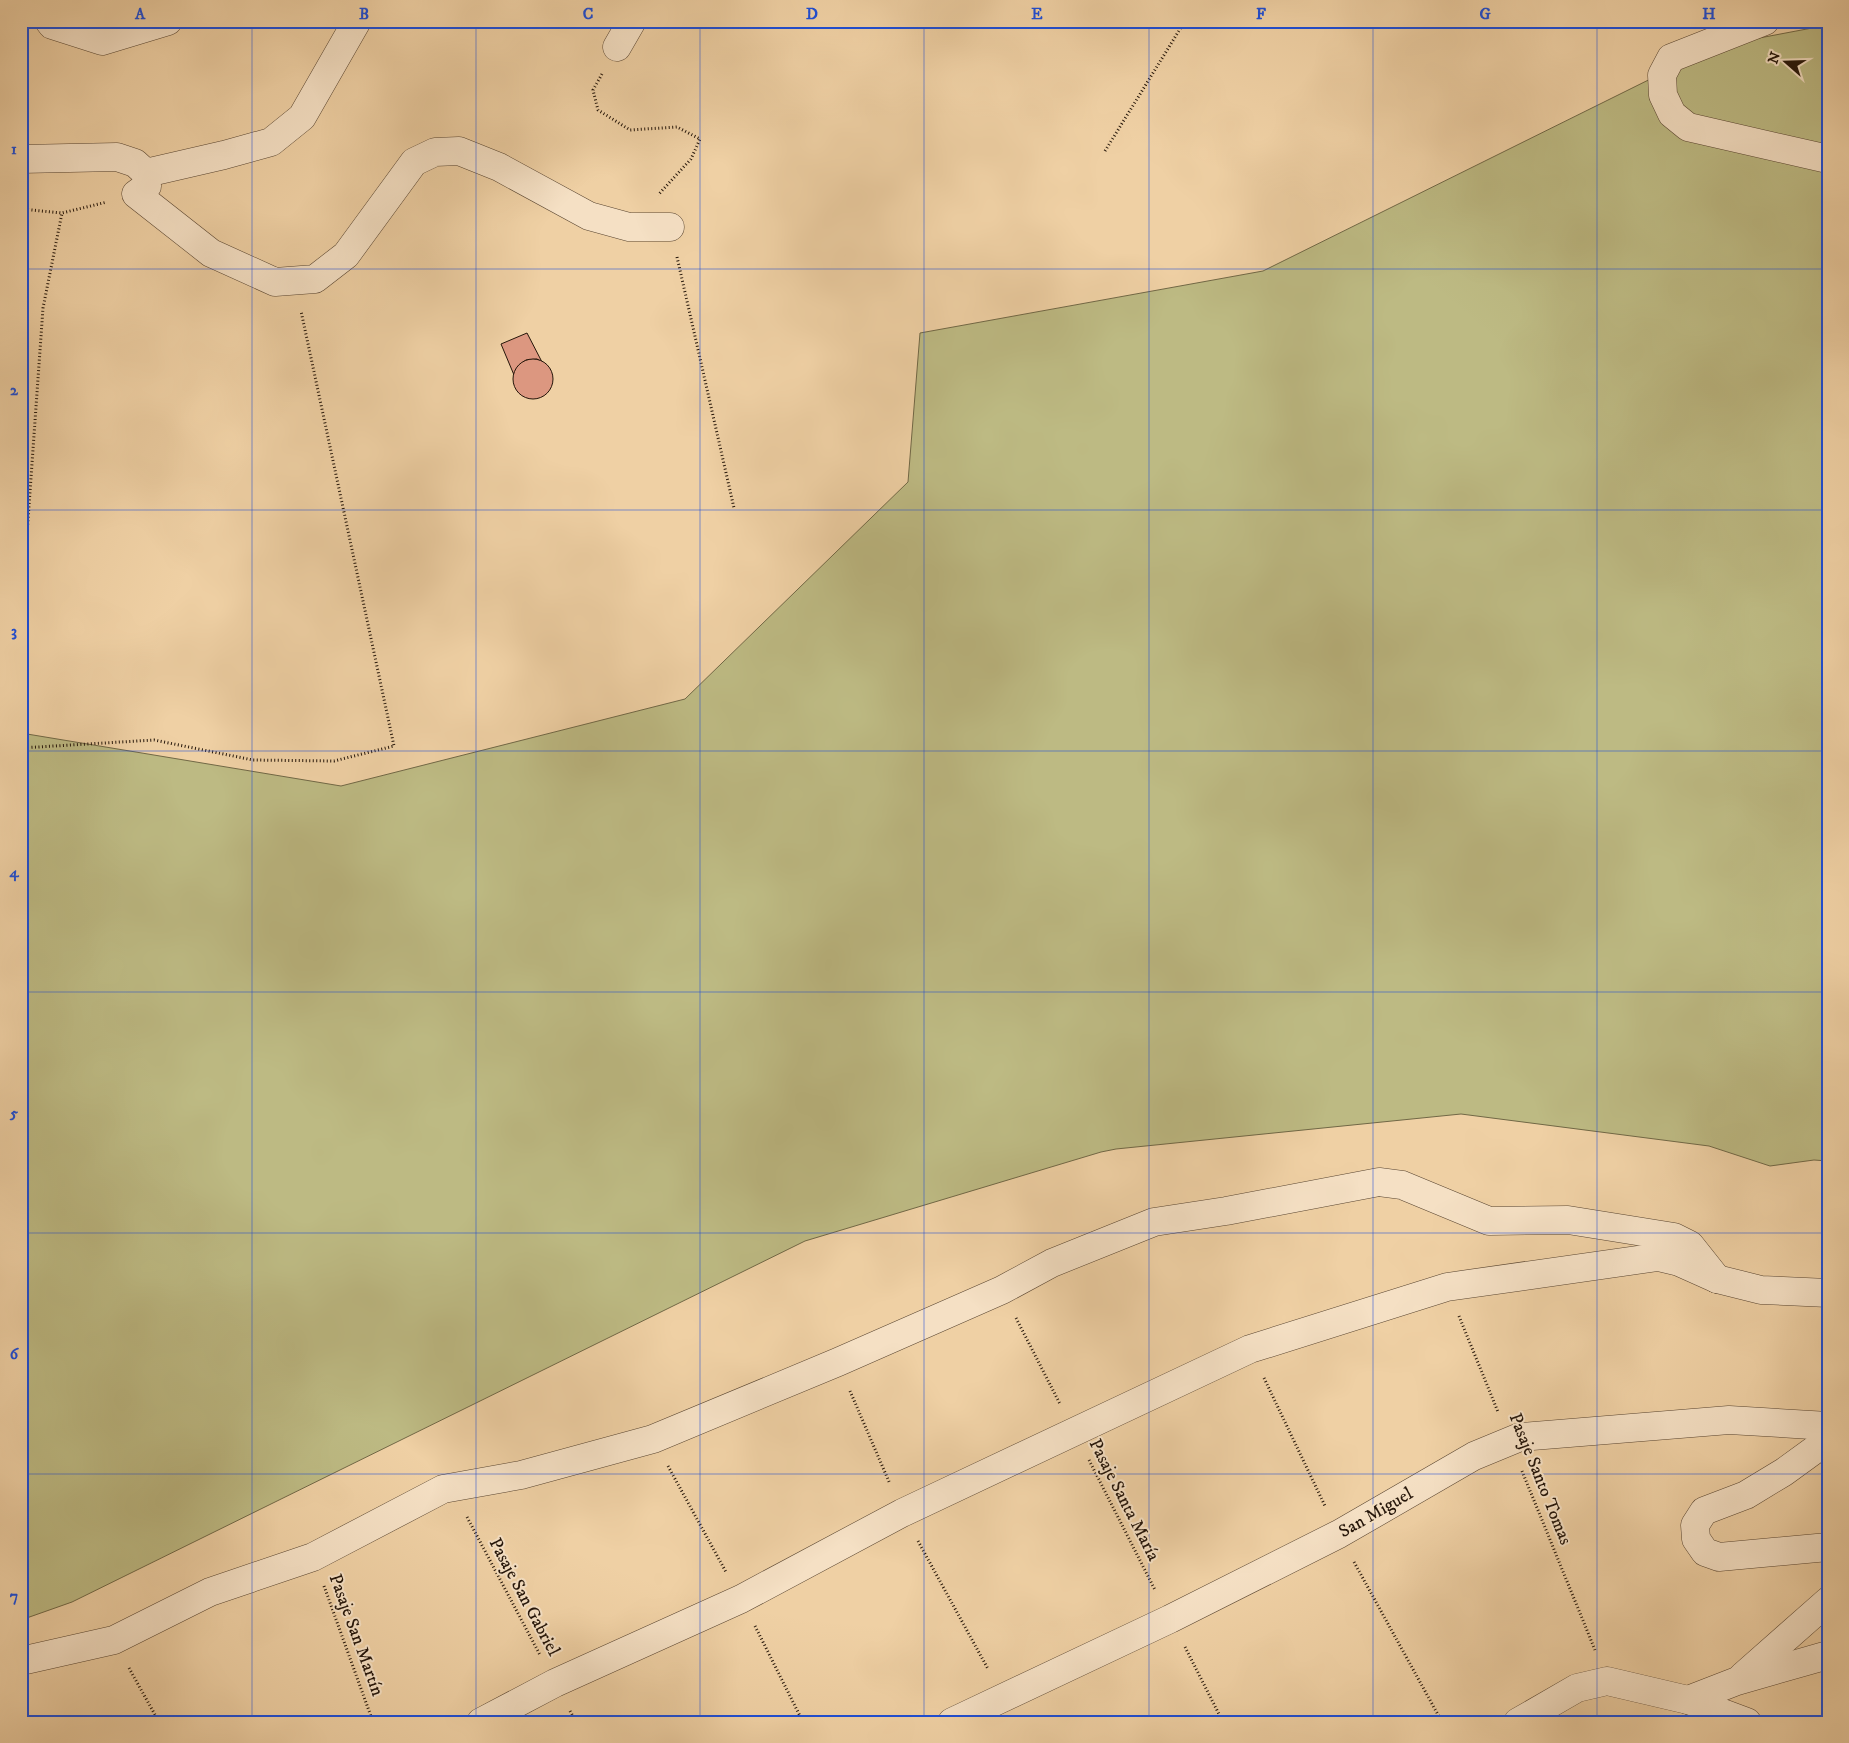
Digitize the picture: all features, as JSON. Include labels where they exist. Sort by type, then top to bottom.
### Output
[{"type":"street","points":[[49,21],[52,24],[102,41],[168,21]]},
{"type":"street","points":[[141,184],[271,142],[302,117],[357,21]]},
{"type":"street","points":[[617,47],[632,21]]},
{"type":"street","points":[[1765,21],[1671,58],[1662,75],[1663,95],[1672,114],[1688,127],[1828,159]]},
{"type":"street","points":[[21,159],[117,157],[135,163],[141,184],[211,253],[275,282],[315,280],[346,254],[414,162],[435,152],[459,150],[499,167],[589,216],[629,227],[670,227]]},
{"type":"street","points":[[21,1662],[114,1640],[210,1592],[313,1557],[443,1488],[521,1475],[653,1439],[838,1362],[1002,1290],[1052,1263],[1154,1222],[1226,1211],[1379,1182],[1402,1185],[1489,1221],[1568,1220],[1674,1238],[1690,1245],[1717,1279]]},
{"type":"street","points":[[481,1722],[555,1684],[741,1599],[902,1513],[1250,1349],[1447,1287],[1658,1258],[1679,1262],[1717,1279],[1761,1290],[1828,1293]]},
{"type":"street","name":"San Miguel","points":[[952,1722],[1170,1618],[1339,1534],[1474,1456],[1520,1437],[1729,1420],[1828,1426]]},
{"type":"street","points":[[1828,1440],[1784,1472],[1746,1495],[1704,1511],[1695,1525],[1696,1539],[1705,1552],[1719,1557],[1828,1547]]},
{"type":"street","points":[[1738,1681],[1828,1601]]},
{"type":"street","points":[[1688,1700],[1738,1681],[1828,1655]]},
{"type":"street","points":[[1518,1722],[1577,1688],[1607,1681],[1688,1700],[1747,1722]]},
{"type":"path","points":[[1105,151],[1185,21]]},
{"type":"path","points":[[617,47],[593,90],[598,110],[630,130],[677,128],[700,139],[691,159],[629,227]]},
{"type":"path","points":[[21,208],[62,213],[141,184]]},
{"type":"path","points":[[21,619],[43,308],[62,213]]},
{"type":"path","points":[[670,227],[734,508]]},
{"type":"path","points":[[21,748],[154,740],[253,760],[334,761],[394,746],[295,281]]},
{"type":"path","name":"Pasaje Santo Tomas","points":[[1447,1287],[1607,1681]]},
{"type":"path","name":"Pasaje Santa María","points":[[1002,1290],[1223,1722]]},
{"type":"path","points":[[838,1362],[902,1513],[1004,1697]]},
{"type":"path","name":"Pasaje San Gabriel","points":[[443,1488],[464,1512],[576,1722]]},
{"type":"path","name":"Pasaje San Martín","points":[[313,1557],[373,1722]]},
{"type":"path","points":[[114,1640],[159,1722]]},
{"type":"shaded area","points":[[1828,25],[1828,1161],[1814,1160],[1770,1166],[1709,1146],[1461,1114],[1101,1152],[805,1241],[72,1602],[21,1620],[21,733],[341,786],[685,699],[908,482],[920,333],[1263,271],[1717,46]]},
{"type":"building","points":[[527,333],[542,362],[537,359],[526,360],[518,366],[514,375],[501,344]]},
{"type":"building","points":[[533,359],[547,365],[553,379],[547,393],[533,399],[519,393],[513,379],[519,365]]}]
